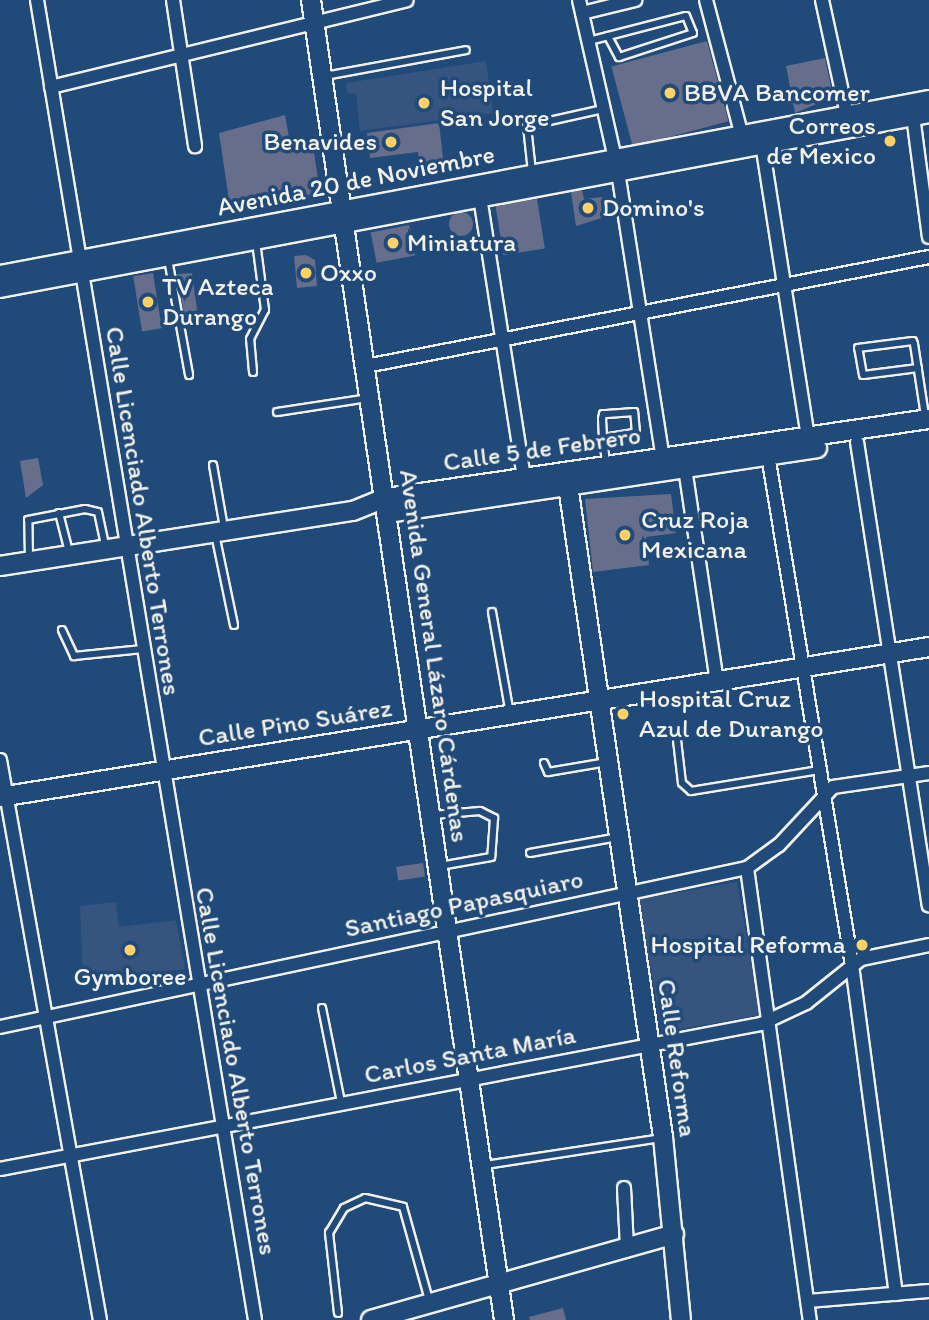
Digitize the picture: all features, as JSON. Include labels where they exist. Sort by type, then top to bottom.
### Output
[{"type":"street","name":"Calle Licenciado Alberto Terrones","points":[[37,0],[255,1320]]},
{"type":"street","points":[[173,0],[195,146]]},
{"type":"street","name":"Avenida General Lázaro Cárdenas","points":[[311,0],[387,505],[504,1320]]},
{"type":"street","points":[[51,87],[315,25],[407,0]]},
{"type":"street","points":[[579,0],[616,165],[663,458]]},
{"type":"street","points":[[582,13],[635,0]]},
{"type":"street","points":[[706,0],[744,134],[760,144],[809,443]]},
{"type":"street","points":[[822,0],[847,115]]},
{"type":"street","name":"Avenida 20 de Noviembre","points":[[0,275],[167,257],[256,240],[344,216],[480,197],[744,134],[929,100]]},
{"type":"street","points":[[921,115],[929,237]]},
{"type":"street","name":"Avenida 20 de Noviembre","points":[[0,288],[80,267],[344,216],[533,174],[760,144],[921,115]]},
{"type":"street","points":[[480,197],[525,485]]},
{"type":"street","points":[[366,366],[929,257]]},
{"type":"street","name":"Calle 5 de Febrero","points":[[607,473],[663,458],[809,443],[928,423]]},
{"type":"street","name":"Calle 5 de Febrero","points":[[0,566],[607,473],[685,468],[768,455],[809,443],[857,442],[928,423]]},
{"type":"street","points":[[857,442],[929,905]]},
{"type":"street","points":[[768,455],[852,965],[895,1294]]},
{"type":"street","points":[[685,468],[717,682]]},
{"type":"street","name":"Calle Reforma","points":[[567,479],[663,1137],[681,1320]]},
{"type":"street","name":"Calle Pino Suárez","points":[[3,796],[929,647]]},
{"type":"street","points":[[0,760],[3,796],[100,1320]]},
{"type":"street","name":"Santiago Papasquiaro","points":[[0,1027],[747,868],[779,845],[825,793],[855,781],[929,773]]},
{"type":"street","points":[[747,868],[773,1021],[810,1320]]},
{"type":"street","name":"Carlos Santa María","points":[[0,1169],[773,1021],[852,965],[882,950],[929,944]]},
{"type":"street","points":[[624,1188],[627,1247]]},
{"type":"street","points":[[371,1320],[674,1234]]},
{"type":"street","points":[[808,1301],[929,1291]]},
{"type":"lane","points":[[589,41],[608,36],[686,16],[693,33],[619,57],[608,36]]},
{"type":"lane","points":[[323,76],[466,50]]},
{"type":"lane","points":[[533,174],[527,126],[604,109]]},
{"type":"lane","points":[[253,372],[250,339],[265,310],[256,240]]},
{"type":"lane","points":[[167,257],[189,375]]},
{"type":"lane","points":[[918,368],[863,376],[858,348],[911,339],[918,368],[928,423]]},
{"type":"lane","points":[[277,412],[371,398]]},
{"type":"lane","points":[[603,438],[636,433],[634,412],[605,412],[603,438],[607,473]]},
{"type":"lane","points":[[213,465],[219,531],[233,625]]},
{"type":"lane","points":[[29,561],[28,520],[60,513],[98,512],[106,549]]},
{"type":"lane","points":[[60,513],[69,555]]},
{"type":"lane","points":[[492,612],[510,716]]},
{"type":"lane","points":[[62,629],[74,656],[143,649]]},
{"type":"lane","points":[[677,740],[681,783],[691,791],[821,769]]},
{"type":"lane","points":[[544,763],[548,772],[609,762]]},
{"type":"lane","points":[[430,816],[480,811],[494,818],[491,857],[438,866]]},
{"type":"lane","points":[[530,853],[620,837]]},
{"type":"lane","points":[[322,1008],[341,1102]]},
{"type":"lane","points":[[481,1166],[663,1137]]},
{"type":"lane","points":[[338,1313],[328,1233],[344,1208],[365,1198],[403,1207],[430,1303]]},
{"type":"shaded area","name":"Hospital San Jorge","points":[[486,61],[493,113],[360,131],[356,94],[347,93],[346,83]]},
{"type":"shaded area","points":[[737,882],[760,1015],[662,1032],[639,899]]},
{"type":"shaded area","name":"Gymboree","points":[[116,902],[119,927],[176,920],[185,969],[83,981],[80,906]]},
{"type":"building","name":"BBVA Bancomer","points":[[707,41],[728,121],[633,147],[611,67]]},
{"type":"building","points":[[825,58],[833,97],[795,113],[786,66]]},
{"type":"building","points":[[285,115],[291,149],[313,145],[320,193],[286,199],[285,190],[229,200],[219,133]]},
{"type":"building","points":[[439,123],[444,167],[420,169],[418,152],[370,158],[367,133]]},
{"type":"building","name":"Domino's","points":[[582,190],[584,199],[602,197],[605,217],[576,226],[571,192]]},
{"type":"building","points":[[537,199],[545,248],[503,255],[496,206]]},
{"type":"building","points":[[461,212],[470,215],[473,224],[470,233],[461,236],[452,233],[449,224],[452,215]]},
{"type":"building","name":"Miniatura","points":[[409,225],[415,255],[377,263],[371,232]]},
{"type":"building","name":"Oxxo","points":[[306,255],[315,260],[317,286],[297,288],[294,256]]},
{"type":"building","name":"TV Azteca Durango","points":[[153,273],[162,328],[142,331],[133,276]]},
{"type":"building","points":[[192,273],[199,323],[186,326],[177,274]]},
{"type":"building","points":[[38,458],[43,485],[26,498],[20,461]]},
{"type":"building","name":"Cruz Roja Mexicana","points":[[671,494],[676,533],[646,537],[649,565],[593,572],[585,499]]},
{"type":"building","points":[[423,863],[425,877],[398,881],[396,867]]},
{"type":"building","points":[[563,1308],[566,1320],[530,1320],[529,1317]]},
{"type":"place","name":"BBVA Bancomer","points":[[670,93]]},
{"type":"place","name":"Hospital San Jorge","points":[[424,103]]},
{"type":"place","name":"Correos de Mexico","points":[[890,141]]},
{"type":"place","name":"Benavides","points":[[391,142]]},
{"type":"place","name":"Domino's","points":[[588,208]]},
{"type":"place","name":"Miniatura","points":[[393,243]]},
{"type":"place","name":"Oxxo","points":[[306,273]]},
{"type":"place","name":"TV Azteca Durango","points":[[148,302]]},
{"type":"place","name":"Cruz Roja Mexicana","points":[[625,535]]},
{"type":"place","name":"Hospital Cruz Azul de Durango","points":[[623,714]]},
{"type":"place","name":"Hospital Reforma","points":[[862,945]]},
{"type":"place","name":"Gymboree","points":[[130,950]]}]
